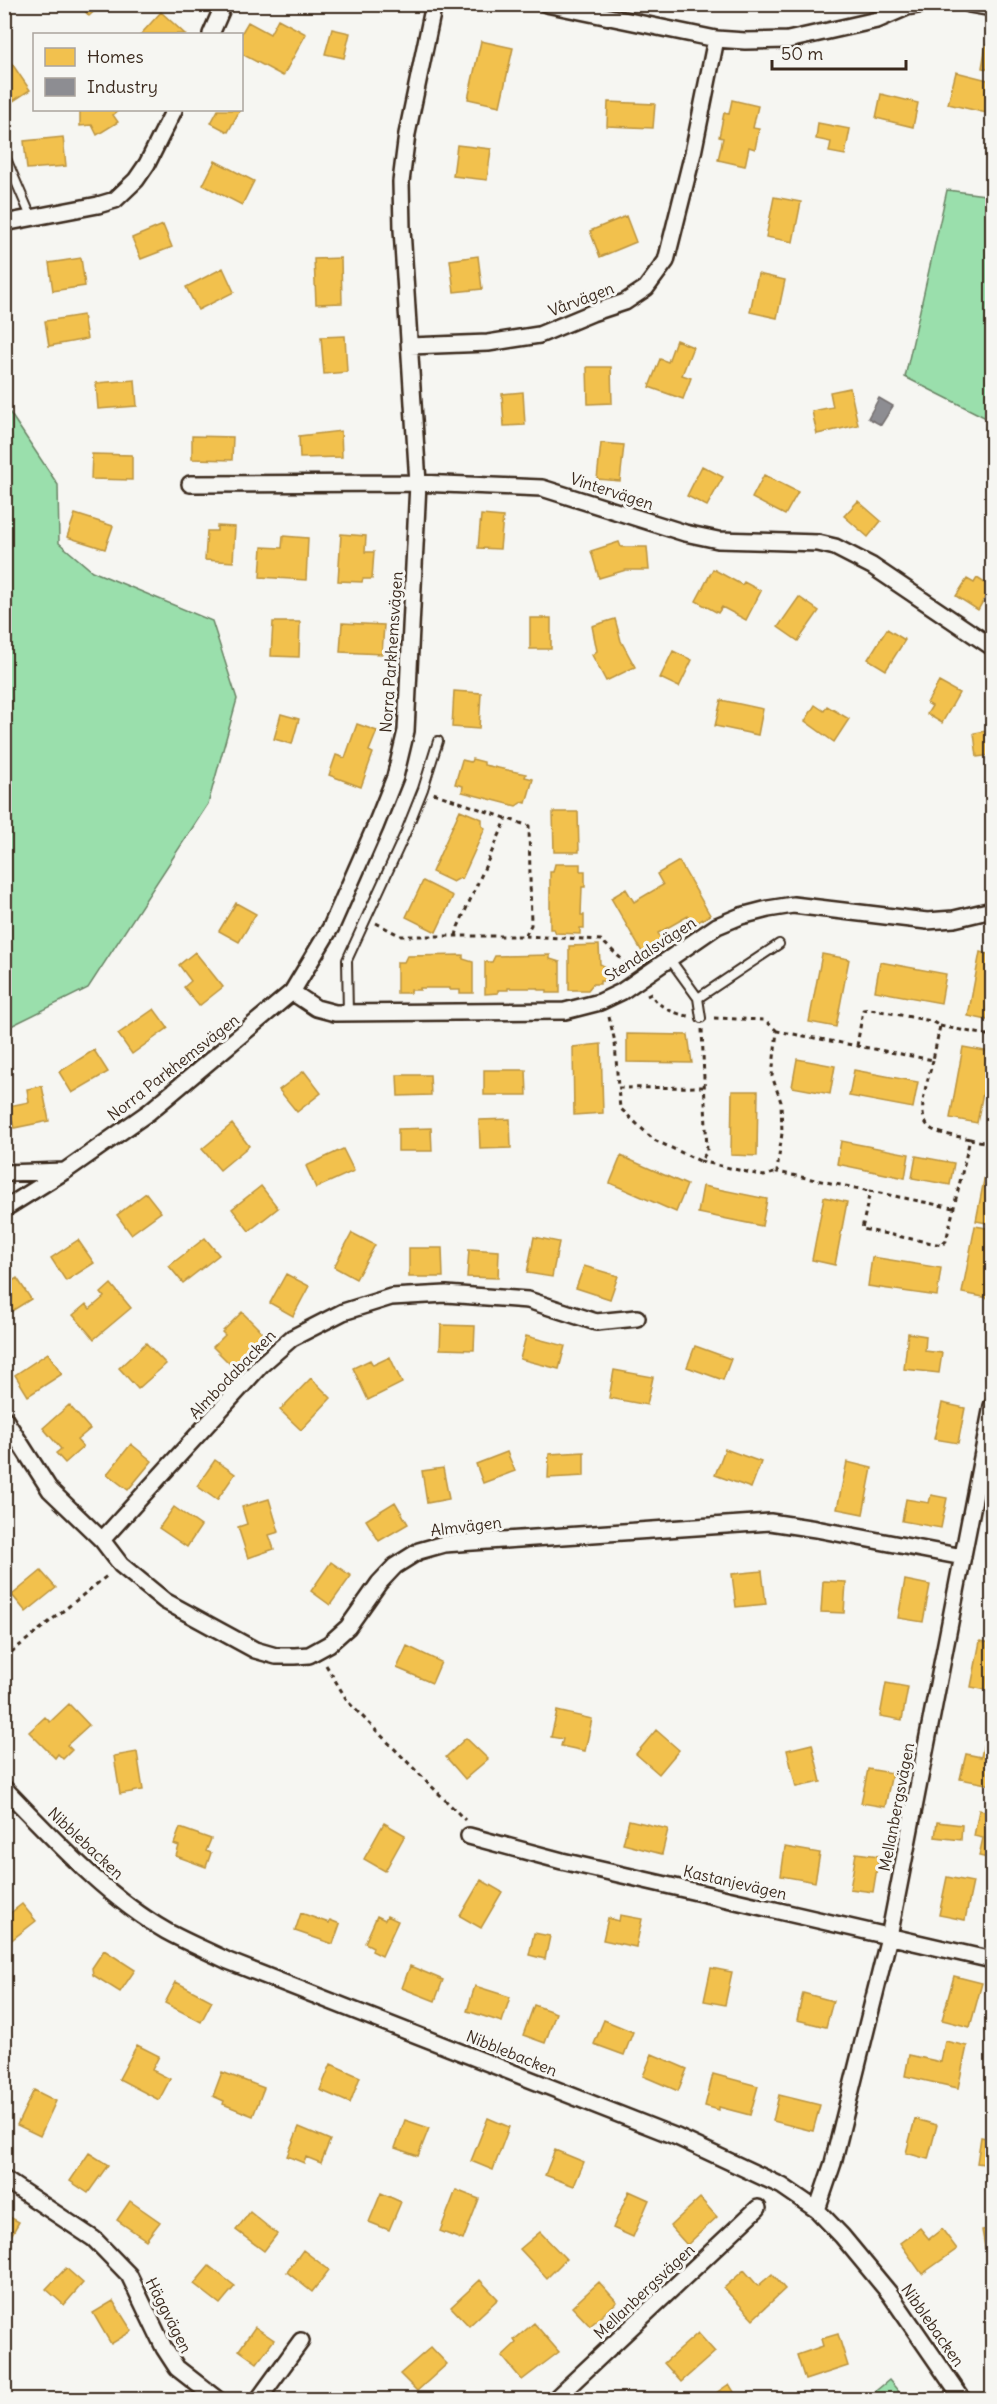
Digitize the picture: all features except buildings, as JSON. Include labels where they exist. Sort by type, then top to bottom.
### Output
[{"type":"street","points":[[211,33],[224,4]]},
{"type":"street","name":"Norra Parkhemsvägen","points":[[4,1209],[65,1171],[149,1112],[292,992],[331,927],[375,827],[401,755],[410,688],[418,483],[401,182],[407,134],[434,4]]},
{"type":"street","points":[[546,4],[716,39],[745,41],[789,40],[877,20],[907,6],[924,4]]},
{"type":"street","points":[[969,4],[993,8]]},
{"type":"street","name":"Vårvägen","points":[[410,346],[519,340],[539,335],[625,302],[646,288],[666,261],[693,153],[716,39]]},
{"type":"street","points":[[4,224],[98,206],[115,200],[136,180],[147,164],[174,111]]},
{"type":"street","name":"Vintervägen","points":[[190,484],[418,483],[542,488],[685,533],[718,540],[818,543],[835,548],[872,566],[993,647]]},
{"type":"street","name":"Stendalsvägen","points":[[292,992],[316,1008],[348,1014],[565,1011],[600,1002],[621,992],[717,926],[741,916],[794,905],[927,921],[954,919],[993,910]]},
{"type":"street","points":[[4,1173],[65,1171]]},
{"type":"street","name":"Almbodabacken","points":[[102,1540],[261,1365],[291,1338],[343,1312],[391,1297],[446,1294],[528,1300],[596,1322],[637,1318]]},
{"type":"street","name":"Mellanbergsvägen","points":[[817,2210],[833,2163],[889,1937],[993,1406]]},
{"type":"street","name":"Almvägen","points":[[4,1418],[50,1490],[102,1540],[121,1565],[165,1601],[255,1650],[276,1656],[309,1655],[329,1644],[348,1627],[379,1583],[396,1566],[419,1551],[444,1544],[770,1522],[816,1528],[963,1557]]},
{"type":"street","name":"Nibblebacken","points":[[4,1788],[72,1858],[116,1895],[165,1930],[228,1961],[677,2137],[782,2186],[817,2210],[842,2236],[890,2294],[963,2400]]},
{"type":"street","name":"Kastanjevägen","points":[[469,1836],[562,1861],[993,1960]]},
{"type":"street","name":"Häggvägen","points":[[4,2179],[94,2239],[129,2275],[164,2348],[177,2368],[218,2400]]},
{"type":"street","name":"Mellanbergsvägen","points":[[554,2400],[758,2208]]},
{"type":"street","points":[[258,2400],[301,2341]]},
{"type":"lane","points":[[4,154],[32,219]]},
{"type":"lane","points":[[348,1014],[346,960],[405,834],[423,789],[438,741]]},
{"type":"lane","points":[[698,998],[780,944]]},
{"type":"lane","points":[[669,958],[698,998],[701,1018]]},
{"type":"path","points":[[423,789],[529,826],[531,925],[525,936]]},
{"type":"path","points":[[456,936],[507,818]]},
{"type":"path","points":[[366,918],[401,936],[525,936],[601,940],[639,978]]},
{"type":"path","points":[[642,999],[651,994],[653,999],[676,1014],[701,1018],[765,1020],[777,1031],[933,1060]]},
{"type":"path","points":[[857,1046],[863,1010],[870,1009],[921,1019],[939,1026],[993,1036]]},
{"type":"path","points":[[616,1013],[608,1017],[615,1042],[620,1108],[654,1140],[700,1161],[764,1176],[777,1172],[953,1208]]},
{"type":"path","points":[[700,1161],[707,1152],[701,1018]]},
{"type":"path","points":[[939,1026],[922,1108],[924,1121],[932,1130],[993,1144]]},
{"type":"path","points":[[777,1031],[772,1076],[781,1102],[782,1133],[777,1172]]},
{"type":"path","points":[[618,1088],[703,1087]]},
{"type":"path","points":[[870,1191],[862,1229],[942,1245],[946,1241],[970,1139]]},
{"type":"path","points":[[4,1658],[121,1565]]},
{"type":"path","points":[[317,1651],[348,1702],[469,1824],[469,1836]]},
{"type":"green space","points":[[947,190],[992,196],[992,421],[905,377]]},
{"type":"green space","points":[[4,404],[58,485],[59,543],[92,571],[212,621],[237,699],[208,804],[88,988],[5,1029]]},
{"type":"green space","points":[[889,2380],[905,2399],[866,2399]]}]
